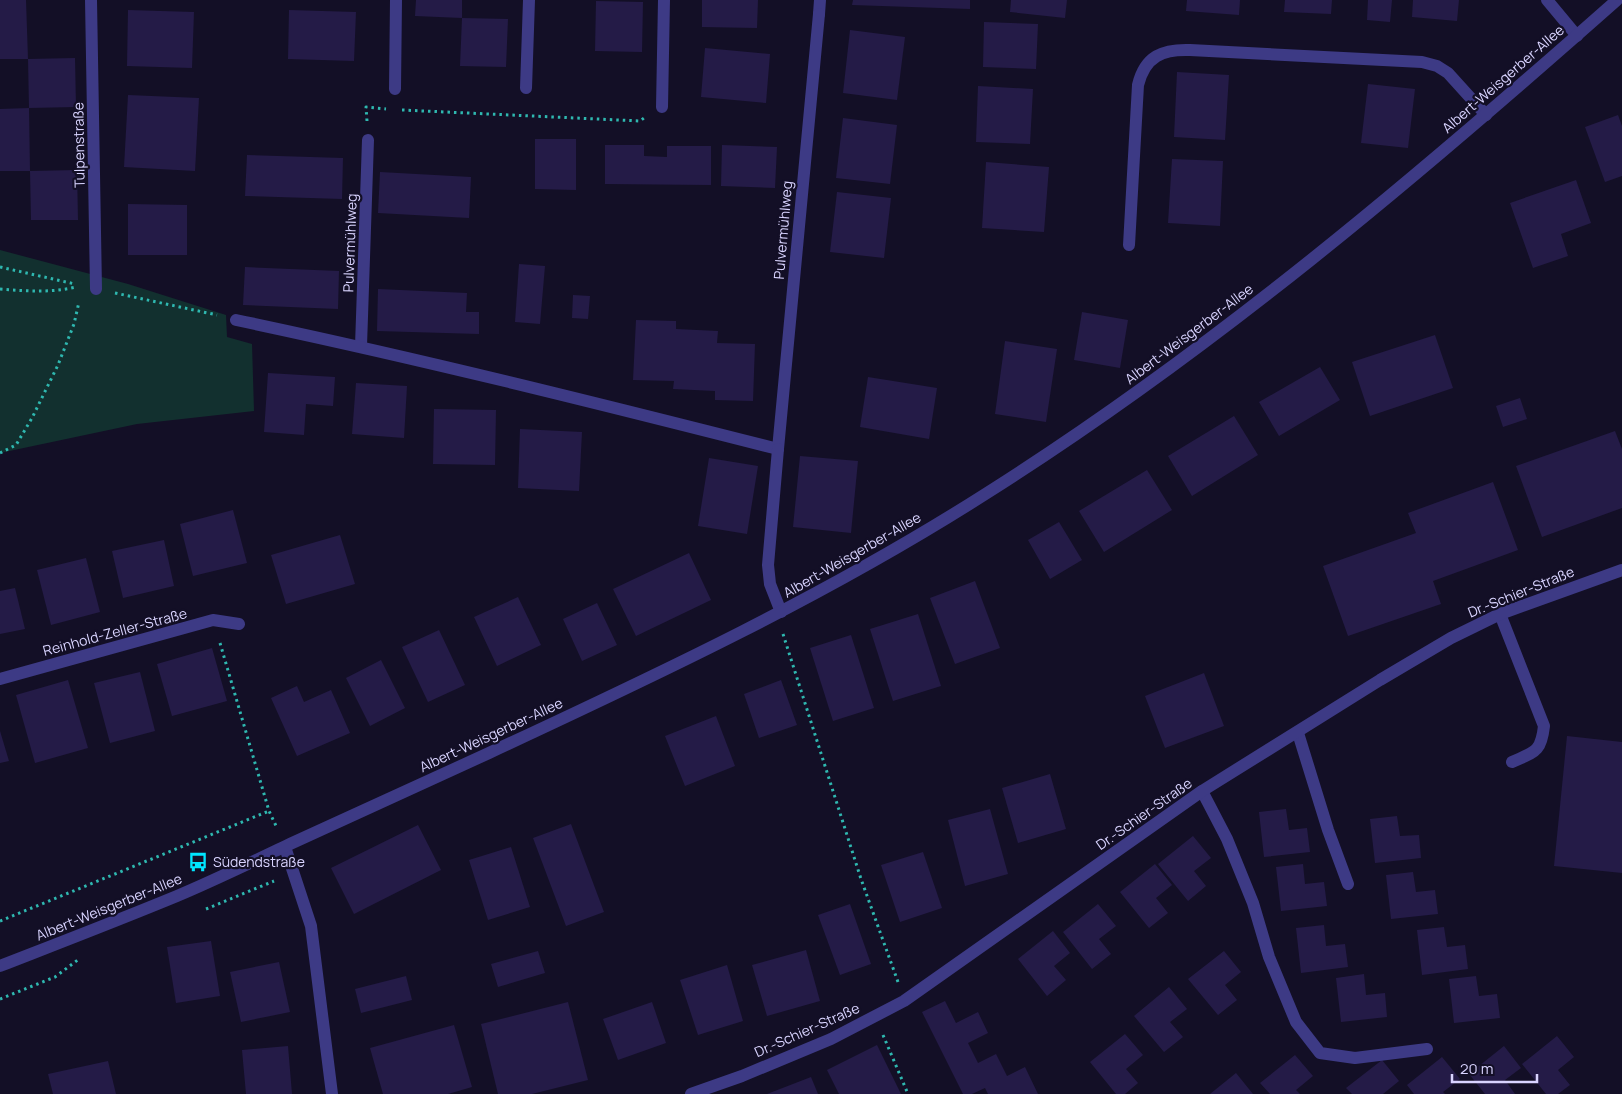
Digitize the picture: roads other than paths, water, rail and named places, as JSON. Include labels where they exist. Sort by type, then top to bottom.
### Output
[{"type":"street","name":"Tulpenstraße","points":[[91,0],[96,289]]},
{"type":"street","points":[[395,89],[396,0]]},
{"type":"street","points":[[526,88],[529,0]]},
{"type":"street","points":[[662,108],[664,0]]},
{"type":"street","name":"Pulvermühlweg","points":[[781,612],[770,584],[768,565],[820,0]]},
{"type":"street","points":[[1547,0],[1577,36]]},
{"type":"street","name":"Albert-Weisgerber-Allee","points":[[0,966],[181,894],[591,705],[781,612],[867,565],[986,494],[1096,421],[1183,360],[1312,259],[1486,114],[1617,0]]},
{"type":"street","points":[[1129,245],[1138,84],[1141,72],[1150,60],[1162,52],[1190,50],[1422,62],[1437,66],[1448,73],[1486,114]]},
{"type":"street","name":"Pulvermühlweg","points":[[361,346],[368,140]]},
{"type":"street","points":[[236,320],[361,346],[778,448]]},
{"type":"street","name":"Dr.-Schier-Straße","points":[[691,1094],[742,1076],[831,1039],[875,1015],[904,1002],[1202,791],[1298,733],[1380,680],[1452,638],[1500,614],[1622,570]]},
{"type":"street","points":[[1500,614],[1544,726],[1540,746],[1534,752],[1512,762]]},
{"type":"street","name":"Reinhold-Zeller-Straße","points":[[0,679],[213,620],[240,624]]},
{"type":"street","points":[[1298,733],[1328,830],[1348,884]]},
{"type":"street","points":[[1202,791],[1227,839],[1253,902],[1269,957],[1296,1022],[1320,1053],[1355,1058],[1427,1049]]},
{"type":"street","points":[[284,847],[311,926],[332,1094]]},
{"type":"place","name":"Südendstraße","points":[[198,862]]}]
